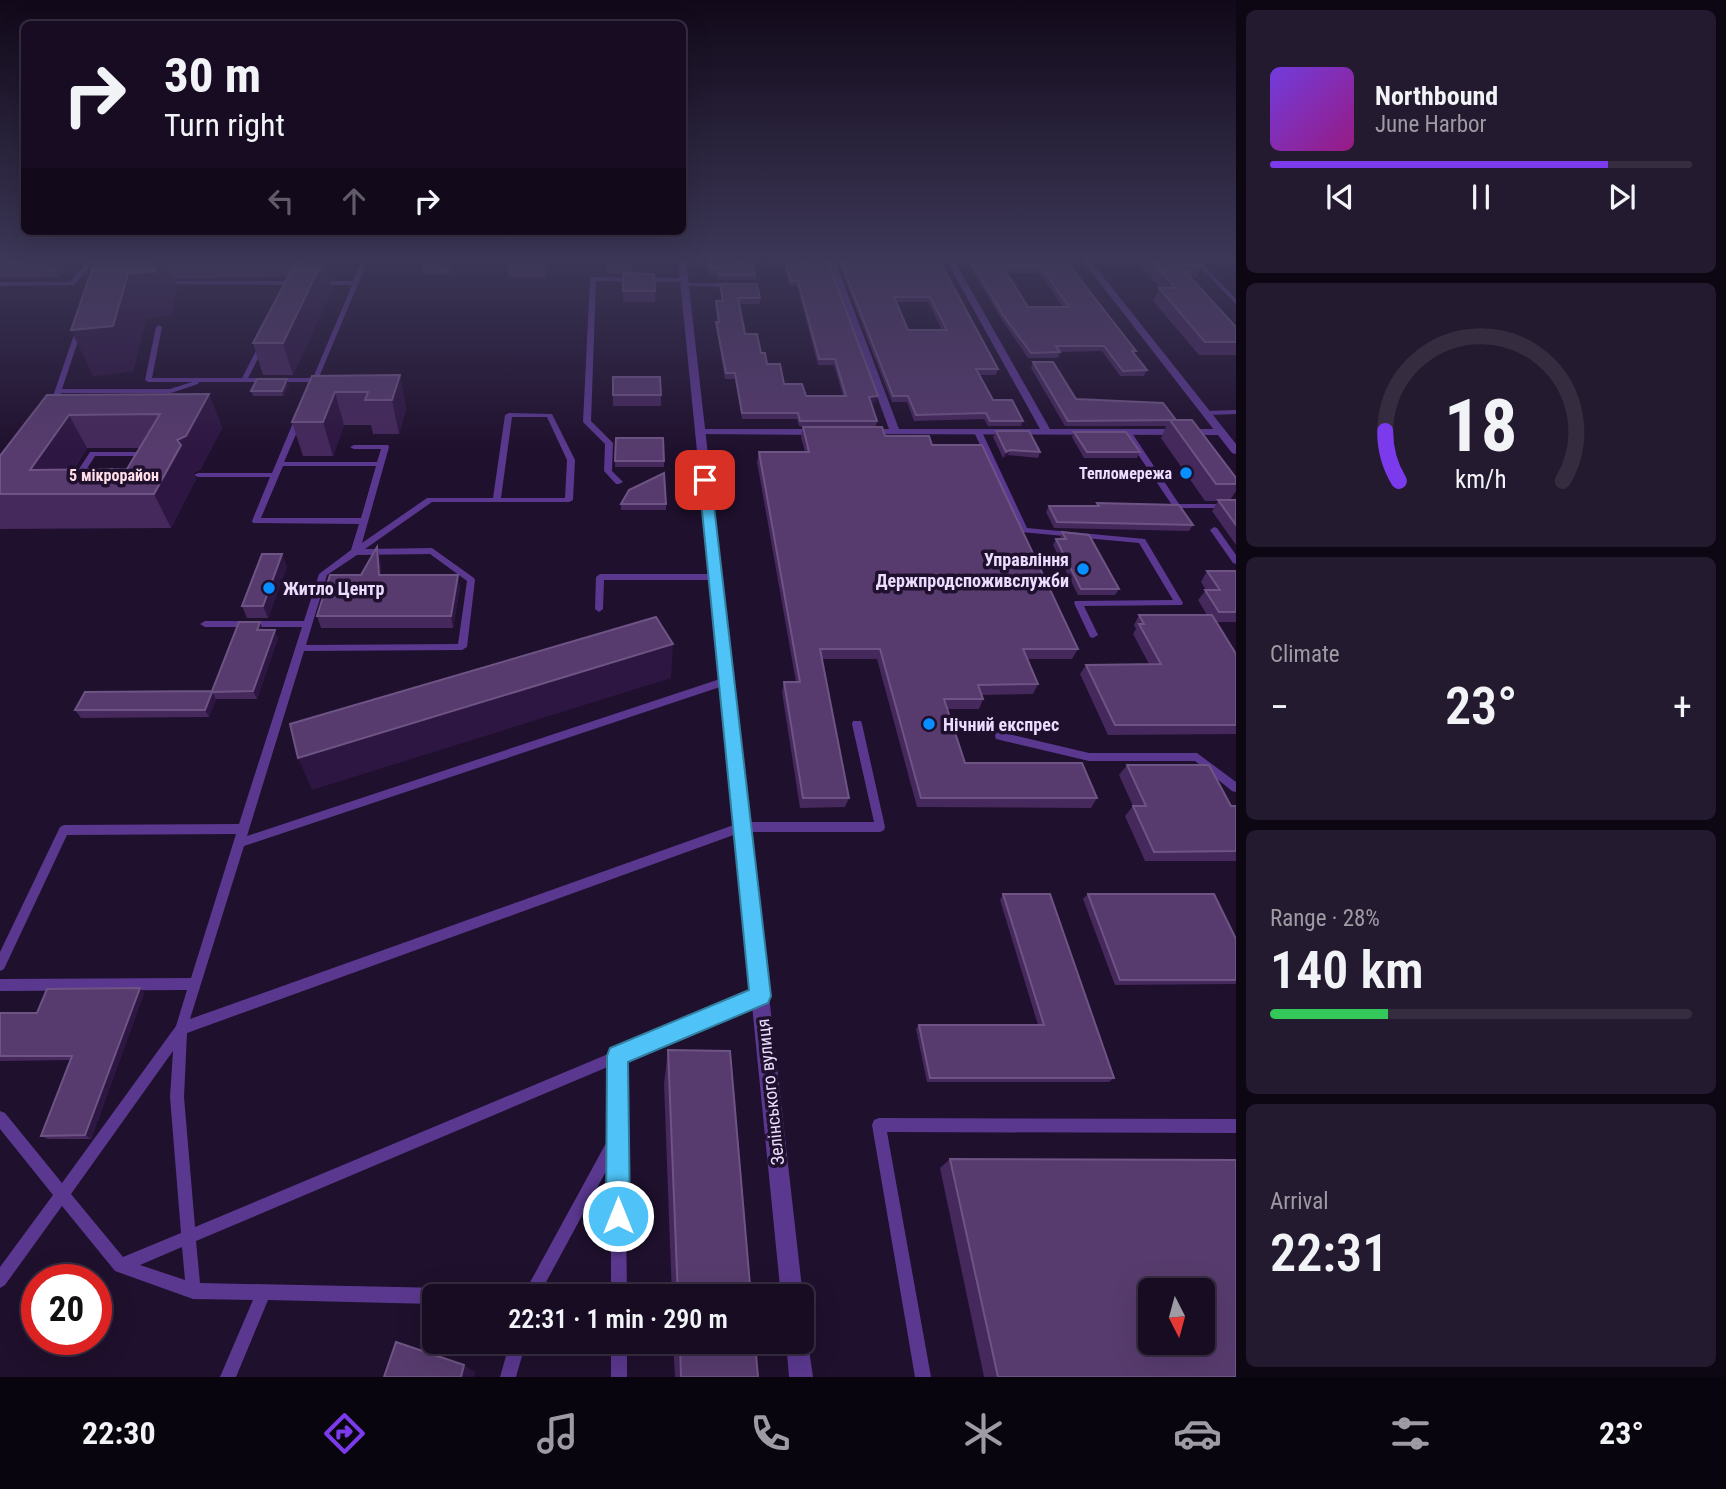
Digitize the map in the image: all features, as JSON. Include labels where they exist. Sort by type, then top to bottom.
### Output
[{"type":"street","name":"Зелінського вулиця","points":[[689,324],[791,1284]]},
{"type":"street","points":[[855,324],[895,432]]},
{"type":"street","points":[[986,324],[1047,432]]},
{"type":"street","points":[[1137,324],[1236,451]]},
{"type":"street","points":[[700,432],[840,432]]},
{"type":"street","points":[[854,432],[1127,432],[1228,438]]},
{"type":"street","points":[[798,1354],[801,1377]]},
{"type":"lane","points":[[52,410],[81,324]]},
{"type":"lane","points":[[310,392],[338,324]]},
{"type":"lane","points":[[591,324],[587,422],[609,443],[608,471],[619,482]]},
{"type":"lane","points":[[159,327],[148,380],[315,380]]},
{"type":"lane","points":[[244,380],[268,333]]},
{"type":"lane","points":[[58,391],[171,391],[206,380]]},
{"type":"lane","points":[[305,404],[256,521],[364,521]]},
{"type":"lane","points":[[1206,412],[1236,412]]},
{"type":"lane","points":[[193,1291],[177,1097],[181,1029],[323,573],[430,500],[497,500],[569,500],[572,460],[550,415],[509,415],[497,500]]},
{"type":"lane","points":[[978,432],[1024,530],[1142,541],[1179,603],[1078,603],[1093,635]]},
{"type":"lane","points":[[1127,432],[1177,506],[1236,506]]},
{"type":"lane","points":[[354,447],[385,447],[355,552]]},
{"type":"lane","points":[[93,454],[161,454],[149,475],[137,497],[65,497],[93,454]]},
{"type":"lane","points":[[280,464],[380,464]]},
{"type":"lane","points":[[149,475],[160,475]]},
{"type":"lane","points":[[198,475],[275,475]]},
{"type":"lane","points":[[1214,530],[1236,561]]},
{"type":"lane","points":[[300,648],[461,647],[471,580],[432,551],[355,552]]},
{"type":"lane","points":[[599,609],[600,577],[715,577]]},
{"type":"lane","points":[[205,624],[307,624]]},
{"type":"lane","points":[[239,843],[726,681]]},
{"type":"lane","points":[[0,1280],[181,1029],[742,827],[880,827],[857,724]]},
{"type":"lane","points":[[1000,736],[1089,757],[1197,757],[1236,788]]},
{"type":"lane","points":[[0,965],[64,830],[243,829]]},
{"type":"lane","points":[[0,985],[195,984]]},
{"type":"lane","points":[[120,1266],[760,996]]},
{"type":"lane","points":[[617,1056],[619,1284]]},
{"type":"lane","points":[[0,1118],[120,1266],[193,1291],[422,1295]]},
{"type":"lane","points":[[923,1377],[879,1125],[1236,1126]]},
{"type":"lane","points":[[537,1284],[618,1135]]},
{"type":"lane","points":[[228,1377],[264,1292]]},
{"type":"lane","points":[[508,1377],[515,1354]]},
{"type":"lane","points":[[619,1354],[619,1377]]},
{"type":"building","points":[[73,324],[114,324],[113,326],[71,330]]},
{"type":"building","points":[[263,324],[292,324],[283,343],[253,343]]},
{"type":"building","points":[[716,324],[743,324],[745,334],[757,334],[761,353],[765,353],[767,364],[780,364],[784,384],[802,384],[806,396],[846,396],[835,359],[819,359],[810,324],[851,324],[878,396],[869,397],[877,421],[800,421],[798,413],[742,413],[735,373],[726,373]]},
{"type":"building","points":[[865,324],[906,324],[908,330],[947,330],[944,324],[974,324],[998,369],[976,369],[993,400],[1012,400],[1023,421],[990,421],[986,413],[916,415],[908,396],[893,396]]},
{"type":"building","points":[[1010,324],[1115,324],[1147,370],[1123,371],[1104,346],[1056,346],[1060,352],[1031,353]]},
{"type":"building","points":[[1190,324],[1233,324],[1236,327],[1236,342],[1205,342]]},
{"type":"building","points":[[1033,362],[1053,362],[1076,399],[1163,403],[1176,420],[1068,421]]},
{"type":"building","points":[[400,375],[392,400],[365,400],[368,392],[335,392],[323,422],[292,422],[312,376]]},
{"type":"building","points":[[613,377],[660,377],[661,395],[613,395]]},
{"type":"building","points":[[257,379],[287,379],[282,391],[251,391]]},
{"type":"building","points":[[209,394],[186,436],[177,440],[181,445],[154,494],[0,494],[0,456],[47,395]],"holes":[[[160,414],[127,469],[30,470],[69,415]]]},
{"type":"building","points":[[1170,420],[1192,420],[1236,478],[1236,484],[1216,484]]},
{"type":"building","points":[[803,427],[882,427],[885,436],[929,436],[932,445],[982,445],[1078,649],[1023,649],[1038,684],[978,685],[983,699],[944,699],[965,763],[1082,763],[1097,798],[921,798],[880,649],[820,649],[849,798],[803,798],[784,682],[800,682],[759,452],[809,452]]},
{"type":"building","points":[[996,431],[1029,431],[1040,452],[1006,452]]},
{"type":"building","points":[[1074,432],[1126,432],[1140,452],[1087,452]]},
{"type":"building","points":[[616,438],[663,438],[664,461],[615,461]]},
{"type":"building","points":[[664,473],[666,504],[621,504],[629,490]]},
{"type":"building","points":[[1218,500],[1236,500],[1236,525]]},
{"type":"building","points":[[1097,503],[1179,505],[1193,525],[1057,522],[1049,506],[1099,506]]},
{"type":"building","points":[[1062,532],[1089,535],[1119,589],[1081,589],[1056,539],[1066,539]]},
{"type":"building","points":[[377,547],[379,575],[458,575],[451,616],[317,616],[330,575],[361,575]]},
{"type":"building","points":[[262,554],[282,554],[263,606],[242,606]]},
{"type":"building","points":[[1207,571],[1236,571],[1236,612],[1219,612],[1205,590],[1220,590]]},
{"type":"building","points":[[1139,615],[1212,615],[1236,654],[1236,725],[1115,725],[1086,665],[1161,664],[1139,624],[1144,624]]},
{"type":"building","points":[[656,617],[673,644],[298,758],[290,724]]},
{"type":"building","points":[[239,622],[260,622],[257,630],[275,630],[253,691],[212,692],[205,710],[75,710],[85,692],[212,691]]},
{"type":"building","points":[[1127,765],[1209,765],[1231,806],[1236,806],[1236,851],[1154,852],[1133,806],[1146,806]]},
{"type":"building","points":[[1003,894],[1050,894],[1114,1078],[930,1078],[919,1025],[1044,1025]]},
{"type":"building","points":[[1088,894],[1214,894],[1236,939],[1236,980],[1120,980]]},
{"type":"building","points":[[140,988],[85,1135],[41,1136],[72,1056],[0,1056],[0,1013],[37,1013],[47,989]]},
{"type":"building","points":[[668,1050],[730,1051],[750,1284],[677,1284]]},
{"type":"building","points":[[950,1159],[1236,1160],[1236,1377],[998,1377]]},
{"type":"building","points":[[396,1342],[422,1351],[422,1354],[431,1354],[464,1365],[461,1377],[384,1377]]},
{"type":"building","points":[[680,1354],[756,1354],[758,1377],[681,1377]]},
{"type":"place","name":"Тепломережа","points":[[1186,473]]},
{"type":"place","name":"Управління Держпродспоживслужби","points":[[1083,569]]},
{"type":"place","name":"Житло Центр","points":[[269,588]]},
{"type":"place","name":"Нічний експрес","points":[[929,724]]},
{"type":"district","name":"5 мікрорайон","points":[[114,475]]},
{"type":"route","points":[[618,1216],[617,1056],[760,996],[705,480]]}]
